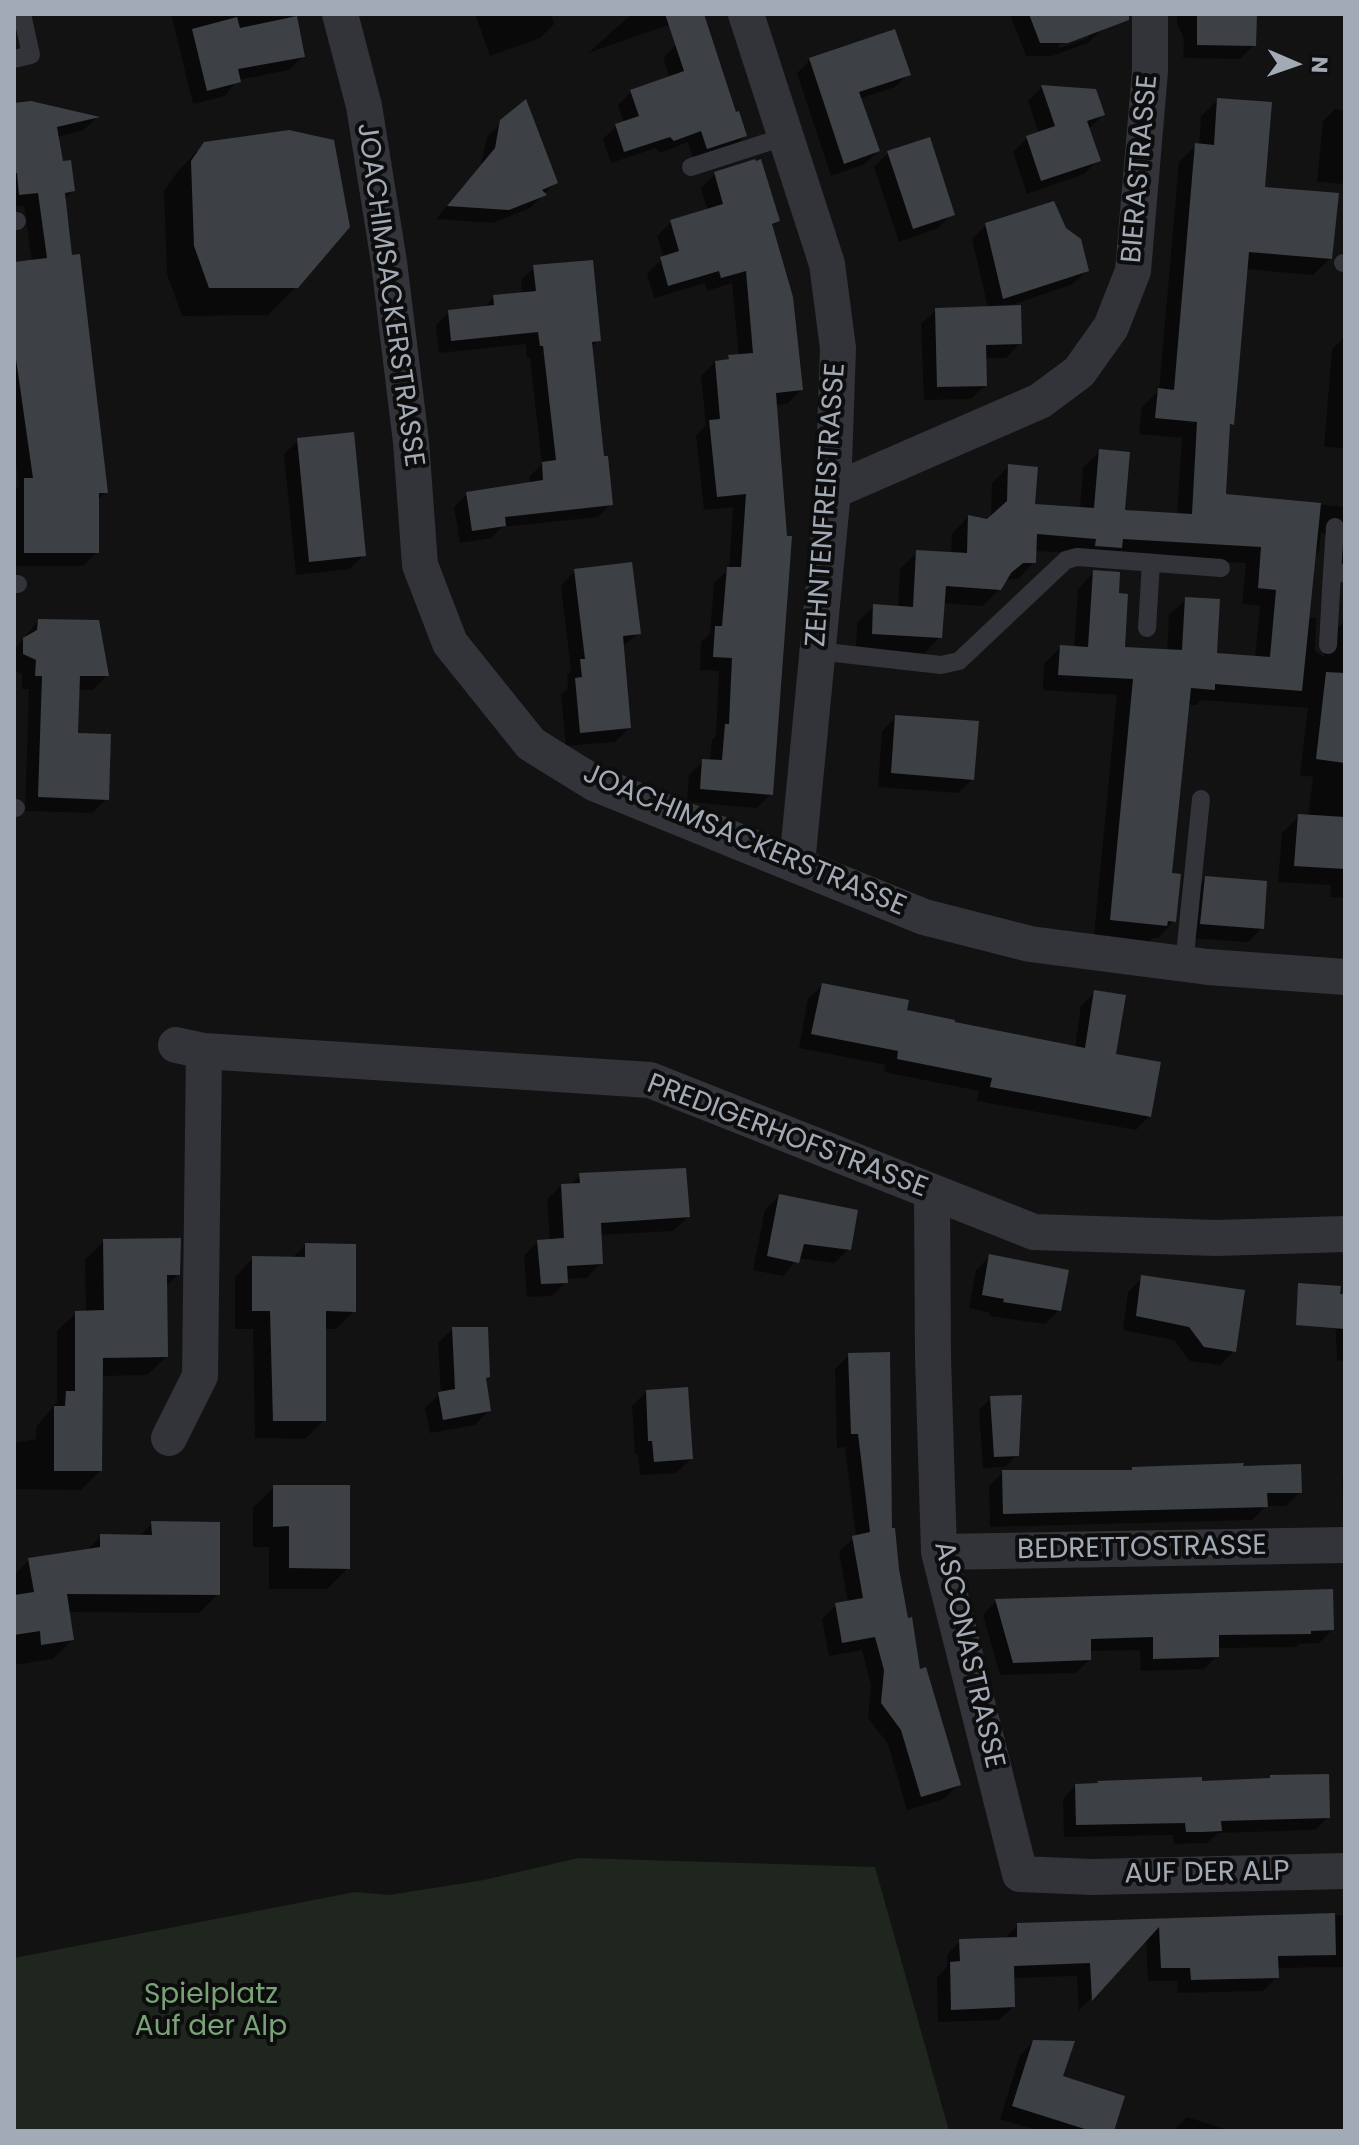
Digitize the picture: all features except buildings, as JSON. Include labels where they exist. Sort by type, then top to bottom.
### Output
[{"type":"street","name":"JOACHIMSACKERSTRASSE","points":[[340,14],[364,106],[389,262],[411,442],[420,565],[450,643],[531,744],[594,783],[924,917],[1030,944],[1184,964],[1345,977]]},
{"type":"street","name":"ZEHNTENFREISTRASSE","points":[[746,14],[827,264],[838,348],[833,491],[797,864]]},
{"type":"street","name":"BIERASTRASSE","points":[[833,491],[1040,401],[1079,372],[1111,327],[1133,271],[1150,71],[1150,14]]},
{"type":"street","name":"PREDIGERHOFSTRASSE","points":[[169,1438],[200,1376],[190,1048],[650,1080],[1034,1232],[1217,1238],[1345,1234]]},
{"type":"street","name":"ASCONASTRASSE","points":[[932,1193],[939,1552],[1020,1874],[1069,1874]]},
{"type":"street","name":"BEDRETTOSTRASSE","points":[[939,1552],[1345,1545]]},
{"type":"street","name":"AUF DER ALP","points":[[1069,1874],[1092,1877],[1345,1871]]},
{"type":"lane","points":[[14,59],[31,55],[22,14]]},
{"type":"lane","points":[[691,167],[787,136]]},
{"type":"lane","points":[[1328,645],[1339,573],[1335,527]]},
{"type":"lane","points":[[817,651],[941,665],[959,661],[1066,560],[1077,557],[1221,568]]},
{"type":"lane","points":[[1147,628],[1151,563]]},
{"type":"lane","points":[[1184,964],[1201,799]]},
{"type":"green space","name":"Spielplatz Auf der Alp","points":[[578,1858],[875,1867],[949,2131],[14,2131],[14,1958],[355,1892],[389,1895],[484,1880]]}]
